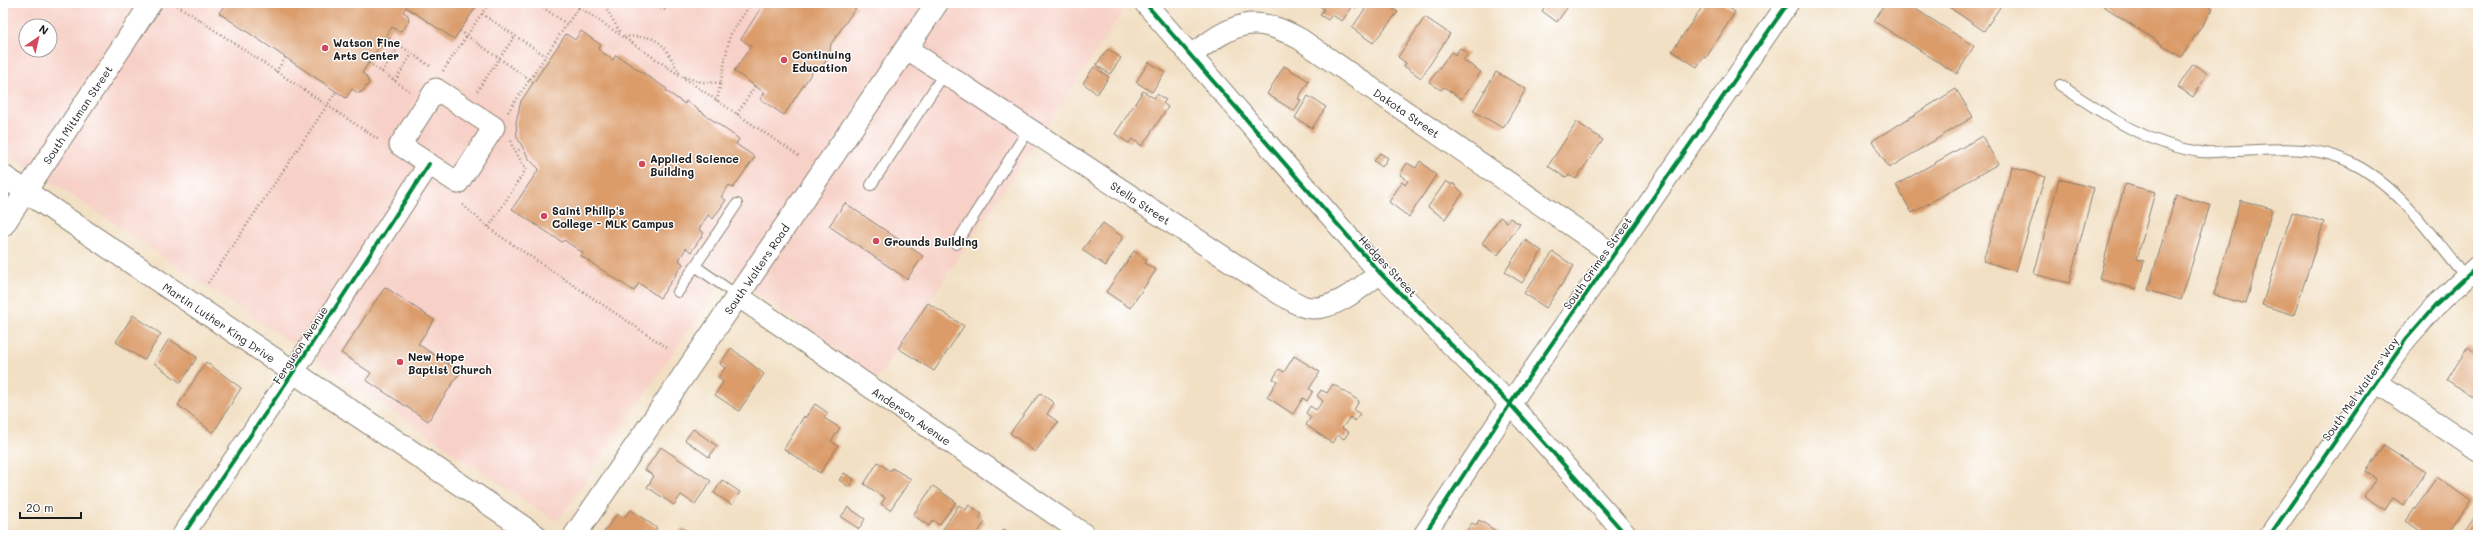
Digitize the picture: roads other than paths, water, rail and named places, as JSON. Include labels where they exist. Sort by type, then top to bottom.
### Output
[{"type":"main road","name":"South Walters Road","points":[[575,535],[937,3]]},
{"type":"main road","name":"Martin Luther King Drive","points":[[3,176],[535,535]]},
{"type":"street","name":"South Mittman Street","points":[[3,226],[151,3]]},
{"type":"street","name":"Hedges Street","points":[[1144,3],[1380,273],[1510,404],[1626,535]]},
{"type":"street","name":"South Grimes Street","points":[[1424,535],[1510,404],[1614,255],[1785,4]]},
{"type":"street","name":"Dakota Street","points":[[1191,55],[1216,37],[1237,27],[1251,23],[1262,24],[1283,30],[1300,39],[1614,255]]},
{"type":"street","name":"Stella Street","points":[[906,48],[1028,130],[1280,294],[1304,307],[1325,306],[1352,295],[1380,273]]},
{"type":"street","points":[[436,89],[494,128],[458,183],[429,164],[400,145],[436,89]]},
{"type":"street","name":"Ferguson Avenue","points":[[183,535],[294,371],[429,164]]},
{"type":"street","name":"South Mel Waiters Way","points":[[2270,535],[2375,381],[2406,339],[2435,306],[2471,271]]},
{"type":"street","name":"Anderson Avenue","points":[[738,296],[1085,535]]},
{"type":"street","points":[[2375,381],[2478,451]]},
{"type":"lane","points":[[871,185],[944,74]]},
{"type":"lane","points":[[2060,85],[2113,120],[2164,143],[2202,152],[2304,149],[2326,153],[2351,162],[2380,182],[2409,206],[2471,271]]},
{"type":"lane","points":[[956,244],[1028,130]]},
{"type":"lane","points":[[678,292],[737,204]]},
{"type":"lane","points":[[695,266],[738,296]]},
{"type":"place","name":"Watson Fine Arts Center","points":[[325,48]]},
{"type":"place","name":"Continuing Education","points":[[784,60]]},
{"type":"place","name":"Applied Science Building","points":[[642,164]]},
{"type":"place","name":"Saint Philip's College - MLK Campus","points":[[544,216]]},
{"type":"place","name":"Grounds Building","points":[[876,241]]},
{"type":"place","name":"New Hope Baptist Church","points":[[400,362]]}]
